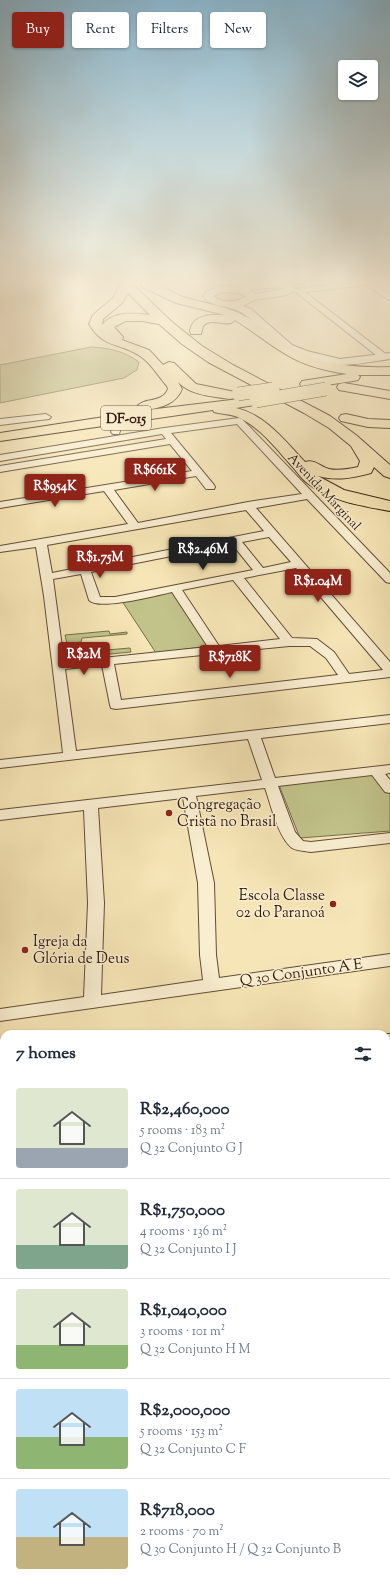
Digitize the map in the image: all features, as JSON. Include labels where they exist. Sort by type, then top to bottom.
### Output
[{"type":"main road","points":[[108,415],[162,402],[174,393],[175,390],[146,355]]},
{"type":"main road","points":[[158,355],[191,387],[205,392],[326,398]]},
{"type":"main road","points":[[215,355],[236,373],[324,419],[356,441],[390,473]]},
{"type":"main road","points":[[284,355],[312,370],[316,374],[326,398],[390,456]]},
{"type":"main road","points":[[298,355],[310,361],[343,370],[390,372]]},
{"type":"main road","points":[[356,441],[368,461],[365,470],[351,474],[337,475],[315,469],[250,407],[254,401],[326,398],[342,383],[390,372]]},
{"type":"main road","points":[[272,376],[326,398],[368,423],[390,424]]},
{"type":"main road","points":[[342,383],[390,379]]},
{"type":"main road","points":[[342,383],[390,395]]},
{"type":"main road","name":"DF-015","points":[[0,430],[108,415],[234,394]]},
{"type":"main road","name":"DF-015","points":[[0,437],[59,427],[254,401]]},
{"type":"main road","points":[[196,408],[220,409],[237,412],[250,418],[273,436],[300,464],[305,481],[363,501],[390,506]]},
{"type":"street","points":[[309,355],[340,362],[387,357]]},
{"type":"street","points":[[118,435],[118,423],[179,410]]},
{"type":"street","points":[[0,422],[46,417]]},
{"type":"street","name":"Avenida Marginal","points":[[164,431],[235,421],[240,422],[305,481],[309,496],[390,580]]},
{"type":"street","points":[[59,427],[100,425],[106,426],[118,435]]},
{"type":"street","points":[[0,458],[118,435],[164,431],[174,441],[210,487]]},
{"type":"street","points":[[0,469],[174,441]]},
{"type":"street","points":[[0,505],[199,473]]},
{"type":"street","points":[[107,488],[135,526]]},
{"type":"street","points":[[0,549],[41,543],[248,505],[309,496]]},
{"type":"street","points":[[107,661],[116,705],[390,672],[355,626],[298,564],[248,505]]},
{"type":"street","points":[[48,577],[271,533]]},
{"type":"street","points":[[235,541],[260,571]]},
{"type":"street","points":[[41,543],[48,577],[62,711],[70,755]]},
{"type":"street","points":[[85,570],[95,600],[97,601],[115,600],[298,564]]},
{"type":"street","points":[[236,576],[289,642]]},
{"type":"street","points":[[175,588],[216,650]]},
{"type":"street","points":[[58,666],[289,642],[313,642],[330,655],[346,678]]},
{"type":"street","points":[[0,764],[390,719]]},
{"type":"street","points":[[253,735],[288,833],[298,845],[311,847],[390,838]]},
{"type":"street","points":[[0,815],[383,770],[390,789]]},
{"type":"street","points":[[189,794],[206,883],[208,955],[212,984]]},
{"type":"street","points":[[91,805],[96,903],[92,1002]]},
{"type":"street","name":"Q 30 Conjunto A E","points":[[0,1015],[390,960]]},
{"type":"green space","points":[[50,355],[128,355],[139,362],[137,370],[124,378],[0,403],[0,365]]},
{"type":"green space","points":[[172,591],[209,646],[156,653],[122,601]]},
{"type":"green space","points":[[109,631],[110,634],[127,632],[127,634],[82,638],[81,642],[67,644],[65,635]]},
{"type":"green space","points":[[81,647],[83,652],[130,648],[131,652],[70,658],[68,648]]},
{"type":"green space","points":[[379,772],[390,789],[390,831],[300,838],[279,785]]},
{"type":"place","name":"Congregação Cristã no Brasil","points":[[169,813]]},
{"type":"place","name":"Escola Classe 02 do Paranoá","points":[[333,904]]},
{"type":"place","name":"Igreja da Glória de Deus","points":[[25,950]]}]
